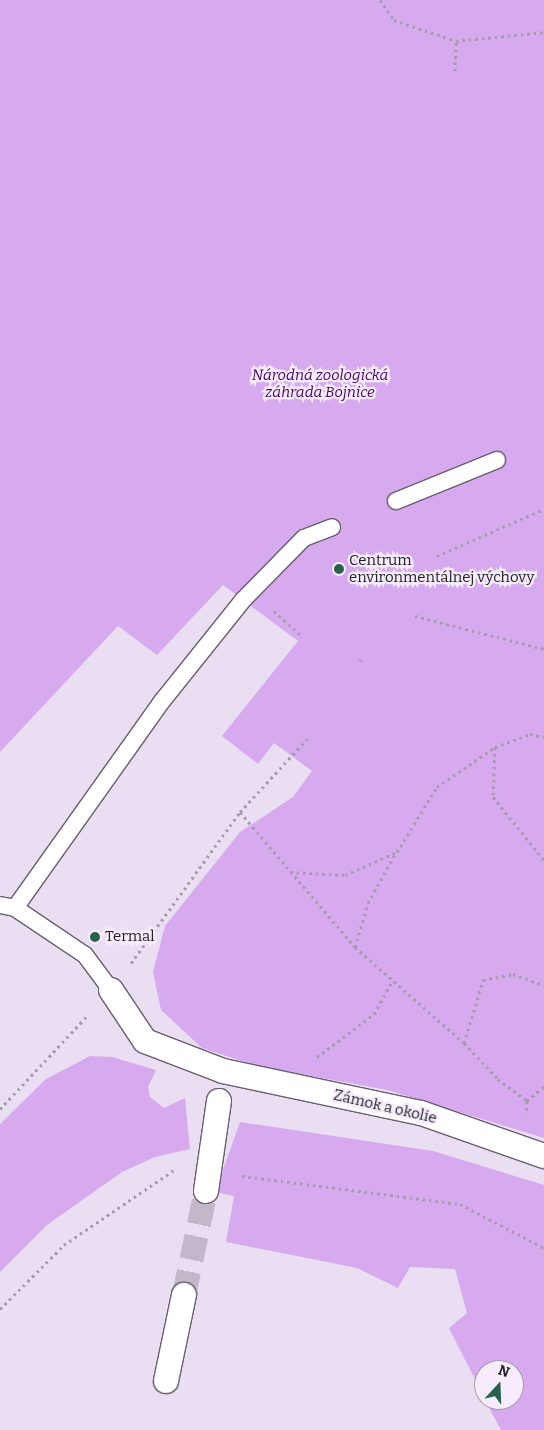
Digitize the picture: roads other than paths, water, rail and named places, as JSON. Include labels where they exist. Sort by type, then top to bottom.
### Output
[{"type":"street","name":"Zámok a okolie","points":[[111,990],[146,1041],[223,1071],[421,1113],[534,1151]]},
{"type":"street","points":[[206,1191],[223,1071]]},
{"type":"street","points":[[166,1381],[184,1295]]},
{"type":"lane","points":[[396,501],[497,460]]},
{"type":"lane","points":[[111,990],[85,955],[8,906],[163,700],[243,600],[304,538],[332,527]]},
{"type":"tunnel","points":[[184,1295],[206,1191]]},
{"type":"place","name":"Centrum environmentálnej výchovy","points":[[339,569]]},
{"type":"place","name":"Termal","points":[[95,937]]},
{"type":"park label","name":"Národná zoologická záhrada Bojnice","points":[[320,384]]}]
